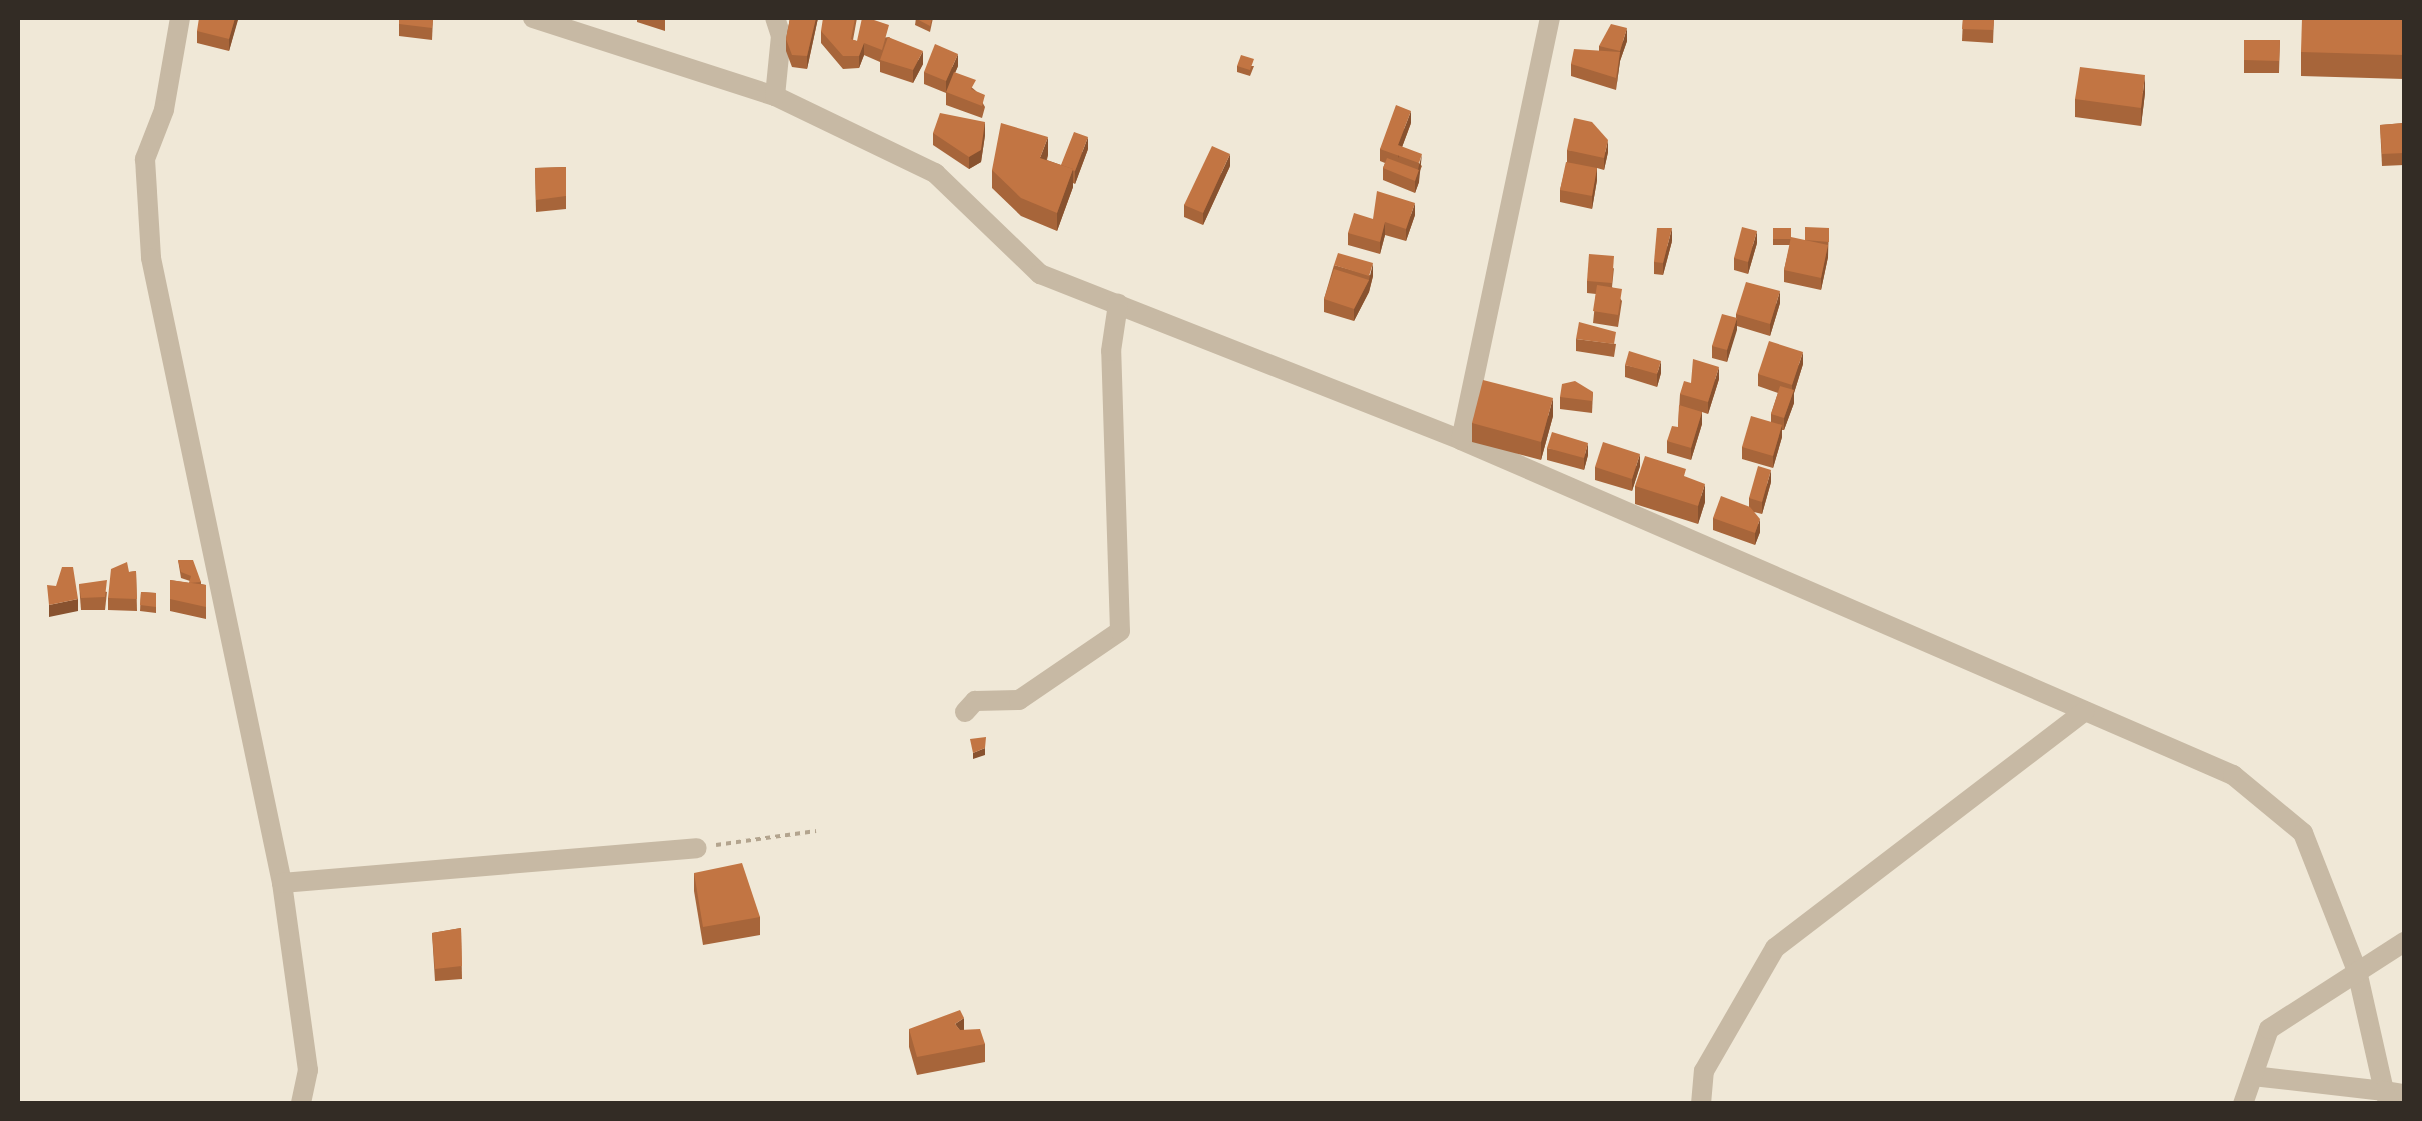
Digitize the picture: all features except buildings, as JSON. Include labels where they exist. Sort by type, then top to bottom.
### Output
[{"type":"street","points":[[180,18],[164,110],[145,159],[151,258],[282,883],[306,1042],[301,1104]]},
{"type":"street","points":[[533,18],[775,96],[935,173],[1040,274],[1461,440],[2233,775],[2303,833],[2357,971],[2393,1096],[2253,1076]]},
{"type":"street","points":[[775,96],[782,36],[776,18]]},
{"type":"street","points":[[1461,440],[1550,18]]},
{"type":"street","points":[[965,712],[975,701],[1020,700],[1120,631],[1111,351],[1118,304]]},
{"type":"street","points":[[1701,1104],[1704,1071],[1775,948],[2085,711]]},
{"type":"street","points":[[282,883],[696,848]]},
{"type":"street","points":[[2243,1104],[2269,1029],[2404,942]]},
{"type":"path","points":[[696,848],[816,831]]}]
